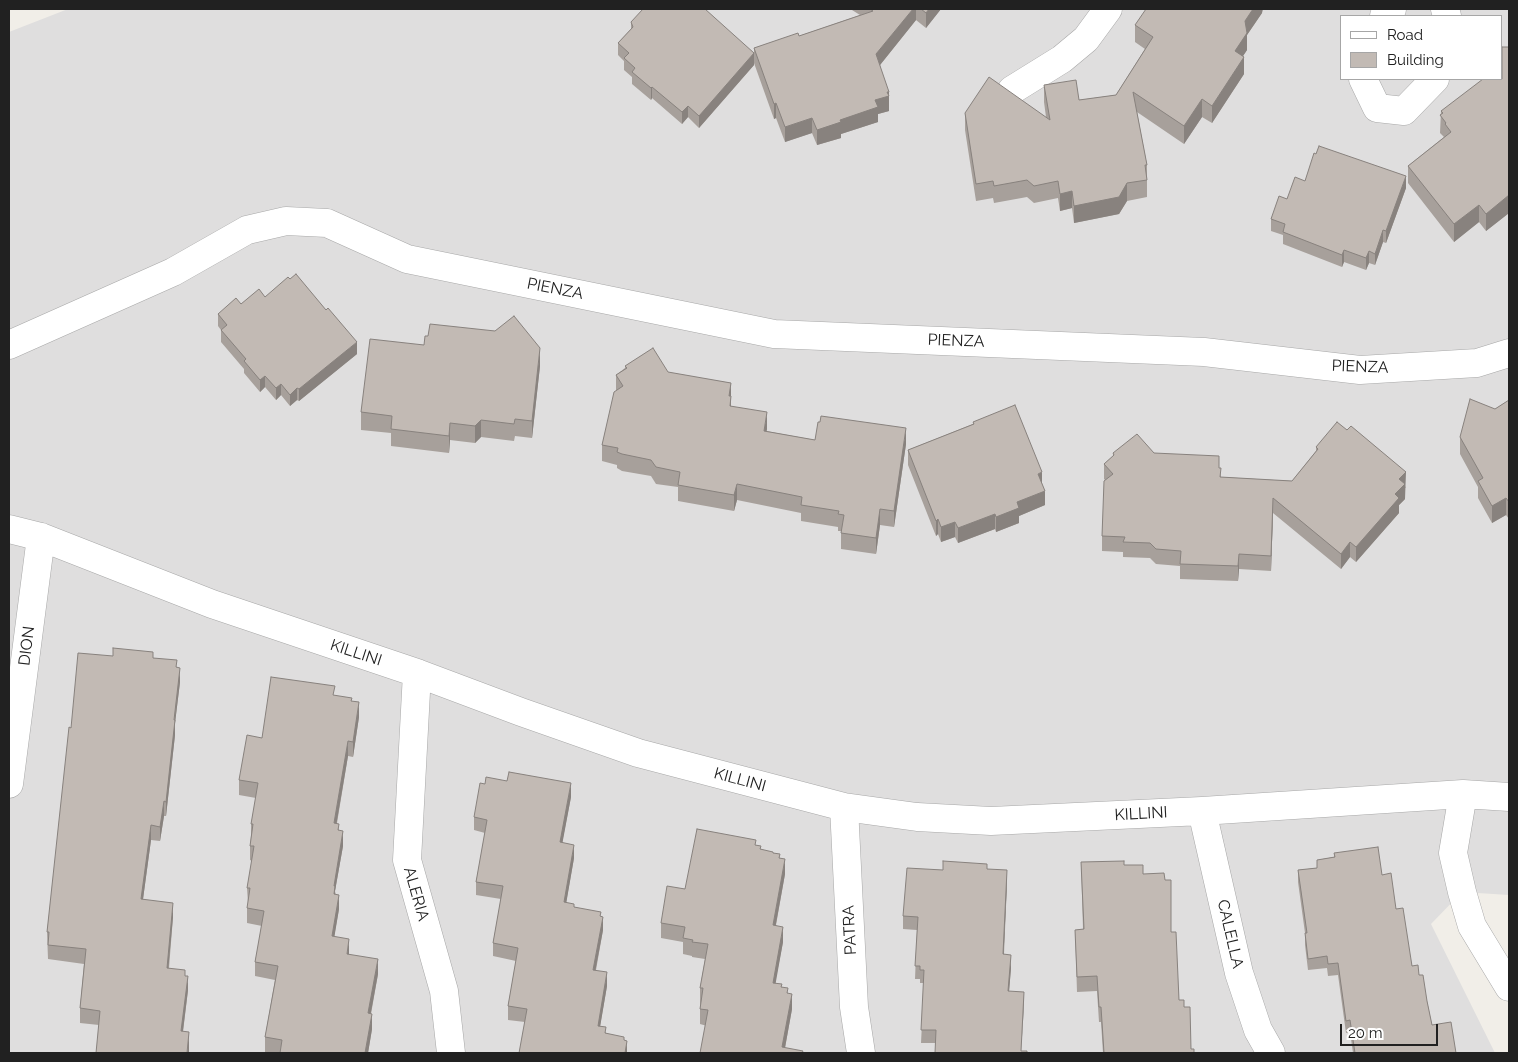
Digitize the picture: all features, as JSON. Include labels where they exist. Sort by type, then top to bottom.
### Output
[{"type":"street","points":[[1012,90],[1062,59],[1086,39],[1108,9]]},
{"type":"street","points":[[1363,80],[1377,108],[1404,111],[1434,80]]},
{"type":"street","name":"PIENZA","points":[[9,345],[173,272],[247,230],[286,221],[327,223],[407,259],[774,334],[1204,352],[1360,370],[1477,363],[1509,353]]},
{"type":"street","name":"KILLINI","points":[[9,529],[41,537],[212,604],[417,673],[638,753],[844,807],[917,817],[991,821],[1202,811],[1463,794],[1509,797]]},
{"type":"street","name":"DION","points":[[9,784],[41,537]]},
{"type":"street","name":"ALERIA","points":[[417,673],[407,860],[444,991],[450,1053]]},
{"type":"street","points":[[1463,794],[1453,853],[1462,892],[1472,926],[1509,987]]},
{"type":"street","name":"PATRA","points":[[844,807],[854,1006],[861,1053]]},
{"type":"street","name":"CALELLA","points":[[1202,811],[1239,973],[1258,1030],[1271,1053]]},
{"type":"shaded area","points":[[68,9],[1509,9],[1509,895],[1462,892],[1431,924],[1495,1053],[9,1053],[9,32]]},
{"type":"building","points":[[643,9],[705,9],[754,53],[699,116],[688,106],[682,112],[632,72],[635,68],[624,58],[629,53],[618,43],[633,27],[631,22]]},
{"type":"building","points":[[870,9],[913,9],[876,54],[889,96],[875,100],[878,107],[817,130],[812,118],[785,127],[776,103],[774,104],[754,48],[798,33],[799,36],[873,11]]},
{"type":"building","points":[[921,9],[929,9],[926,13]]},
{"type":"building","points":[[1146,9],[1253,9],[1245,21],[1247,33],[1235,51],[1244,57],[1212,106],[1202,99],[1184,126],[1133,92],[1147,165],[1145,165],[1147,180],[1127,183],[1119,197],[1074,206],[1072,191],[1060,194],[1058,181],[1034,186],[1027,180],[994,186],[993,181],[976,184],[965,113],[989,77],[1050,120],[1044,85],[1076,80],[1079,100],[1116,95],[1153,37],[1135,25]]},
{"type":"building","points":[[1503,47],[1509,47],[1509,195],[1486,214],[1479,205],[1454,224],[1408,166],[1451,132],[1440,115],[1443,113],[1441,111],[1482,80],[1503,80]]},
{"type":"building","points":[[1319,146],[1406,176],[1386,231],[1383,230],[1375,254],[1369,251],[1366,258],[1344,250],[1342,255],[1283,232],[1285,224],[1271,219],[1279,196],[1287,199],[1295,177],[1305,181],[1314,153],[1316,154]]},
{"type":"building","points":[[296,274],[326,310],[328,308],[357,342],[290,395],[281,384],[276,388],[265,376],[260,380],[244,361],[246,359],[221,330],[227,325],[218,314],[236,298],[241,304],[259,289],[265,297],[288,277],[290,279]]},
{"type":"building","points":[[514,316],[540,348],[532,421],[515,419],[514,424],[481,420],[475,426],[450,423],[449,436],[391,429],[392,416],[361,412],[370,339],[424,345],[425,336],[428,336],[430,324],[495,331]]},
{"type":"building","points":[[653,348],[668,372],[731,383],[730,406],[767,412],[764,431],[815,440],[821,416],[906,428],[894,511],[880,509],[876,538],[841,533],[844,515],[838,514],[839,511],[801,505],[802,497],[737,484],[734,495],[678,485],[680,472],[656,467],[651,460],[622,454],[617,452],[618,448],[602,445],[614,392],[623,386],[616,375],[627,368],[625,366]]},
{"type":"building","points":[[1470,399],[1495,409],[1509,400],[1509,502],[1506,498],[1492,506],[1478,481],[1483,478],[1460,437]]},
{"type":"building","points":[[1015,405],[1042,472],[1038,474],[1045,491],[1017,502],[1019,508],[996,517],[995,514],[958,528],[955,522],[941,527],[938,519],[936,521],[908,450],[974,424],[973,422]]},
{"type":"building","points":[[1337,422],[1347,430],[1351,426],[1406,472],[1399,479],[1405,484],[1395,494],[1399,498],[1356,547],[1350,542],[1341,554],[1273,498],[1271,556],[1239,554],[1238,566],[1180,564],[1181,551],[1156,549],[1150,543],[1123,542],[1125,537],[1102,536],[1104,481],[1113,474],[1104,464],[1114,455],[1113,453],[1137,434],[1154,453],[1219,456],[1220,477],[1292,481],[1318,449],[1316,447]]},
{"type":"building","points":[[113,648],[153,652],[153,658],[177,660],[176,667],[180,668],[166,802],[164,801],[160,827],[151,825],[141,899],[173,903],[167,968],[185,970],[185,976],[188,976],[181,1031],[189,1032],[187,1053],[96,1053],[100,1011],[80,1008],[86,949],[48,945],[49,932],[47,932],[78,653],[113,656]]},
{"type":"building","points":[[271,677],[335,686],[333,695],[352,698],[351,701],[359,702],[353,742],[348,741],[334,823],[339,824],[338,830],[343,831],[334,886],[334,894],[339,895],[332,936],[349,939],[347,954],[378,959],[368,1013],[372,1014],[365,1053],[280,1053],[282,1040],[265,1037],[278,966],[255,962],[264,911],[247,908],[250,888],[247,888],[254,846],[250,846],[253,824],[251,824],[258,783],[239,780],[247,735],[262,738]]},
{"type":"building","points":[[509,772],[571,783],[560,842],[574,845],[564,902],[574,904],[574,907],[601,912],[600,916],[603,917],[593,970],[607,972],[598,1026],[606,1027],[605,1033],[624,1037],[624,1040],[627,1041],[625,1053],[519,1053],[527,1009],[508,1006],[518,948],[493,943],[503,886],[476,882],[487,820],[474,817],[480,783],[485,784],[486,777],[507,781]]},
{"type":"building","points":[[697,829],[756,840],[755,845],[761,846],[760,849],[780,854],[779,858],[785,859],[773,925],[783,927],[773,983],[782,984],[781,987],[788,988],[787,993],[792,994],[782,1047],[803,1051],[802,1053],[700,1053],[708,1010],[700,1009],[703,988],[700,988],[708,944],[692,942],[693,940],[683,938],[685,927],[661,923],[667,886],[685,889]]},
{"type":"building","points":[[1378,847],[1382,875],[1391,873],[1396,909],[1403,908],[1412,966],[1418,965],[1419,975],[1423,975],[1432,1025],[1451,1022],[1456,1053],[1355,1053],[1350,1020],[1346,1021],[1338,963],[1328,964],[1327,956],[1308,959],[1305,933],[1307,933],[1298,870],[1317,868],[1317,860],[1335,857],[1334,853]]},
{"type":"building","points":[[943,861],[987,864],[987,869],[1007,870],[1003,954],[1011,955],[1008,991],[1024,992],[1021,1051],[1027,1051],[1027,1053],[935,1053],[936,1030],[921,1030],[924,970],[920,970],[920,966],[915,966],[918,917],[903,916],[907,868],[943,870]]},
{"type":"building","points":[[1124,861],[1124,865],[1143,865],[1143,874],[1164,873],[1165,880],[1171,880],[1171,932],[1176,932],[1179,1000],[1184,1000],[1184,1007],[1190,1007],[1191,1049],[1194,1049],[1194,1053],[1104,1053],[1097,976],[1077,977],[1075,930],[1084,929],[1081,862]]}]
